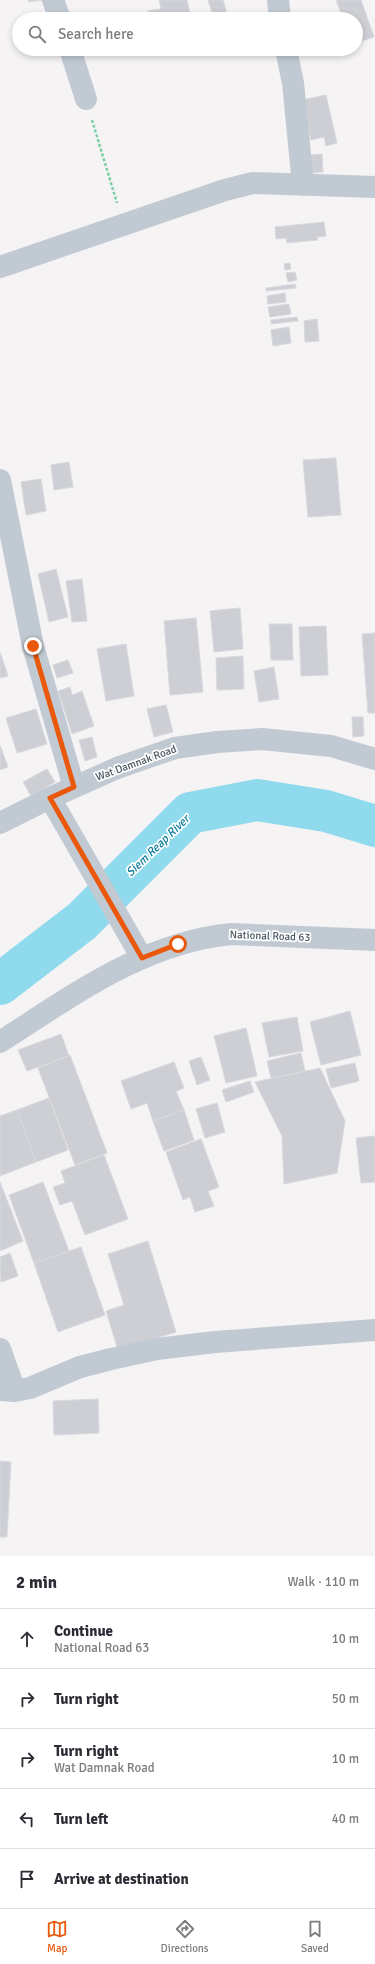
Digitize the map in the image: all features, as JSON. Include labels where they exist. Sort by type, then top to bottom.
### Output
[{"type":"street","points":[[53,0],[57,12]]},
{"type":"street","points":[[278,0],[279,12]]},
{"type":"street","points":[[72,56],[86,99]]},
{"type":"street","points":[[287,56],[293,83],[303,184]]},
{"type":"street","points":[[0,267],[225,190],[253,183],[375,187]]},
{"type":"street","points":[[0,480],[33,646],[74,787]]},
{"type":"street","name":"Wat Damnak Road","points":[[0,823],[50,798],[117,768],[175,748],[217,742],[262,739],[330,746],[375,759]]},
{"type":"street","points":[[50,798],[78,844],[142,958]]},
{"type":"street","name":"National Road 63","points":[[0,1042],[105,976],[142,958],[178,944],[214,935],[232,934],[375,940]]},
{"type":"street","points":[[0,1348],[8,1390],[30,1388],[88,1365],[157,1349],[244,1339],[375,1330]]},
{"type":"path","points":[[86,99],[124,225]]},
{"type":"building","points":[[28,0],[42,0],[29,2]]},
{"type":"building","points":[[159,0],[187,0],[190,12],[148,11],[161,9]]},
{"type":"building","points":[[208,0],[223,0],[226,12],[212,12]]},
{"type":"building","points":[[336,0],[361,0],[374,37],[363,41],[363,12],[340,12]]},
{"type":"building","points":[[326,95],[337,143],[326,146],[324,137],[311,140],[302,100]]},
{"type":"building","points":[[322,154],[323,172],[311,173],[310,155]]},
{"type":"building","points":[[324,222],[326,236],[317,237],[318,240],[287,243],[286,238],[276,239],[275,227]]},
{"type":"building","points":[[290,263],[291,269],[285,270],[284,264]]},
{"type":"building","points":[[295,272],[297,280],[288,282],[286,273]]},
{"type":"building","points":[[295,284],[296,288],[266,291],[266,288]]},
{"type":"building","points":[[285,293],[286,302],[268,304],[267,296]]},
{"type":"building","points":[[289,304],[291,314],[270,317],[268,307]]},
{"type":"building","points":[[297,317],[298,321],[271,324],[271,320]]},
{"type":"building","points":[[317,319],[319,341],[305,342],[304,321]]},
{"type":"building","points":[[289,327],[291,343],[273,346],[271,330]]},
{"type":"building","points":[[336,458],[341,515],[308,517],[303,460]]},
{"type":"building","points":[[69,462],[73,487],[54,490],[51,465]]},
{"type":"building","points":[[41,479],[46,511],[26,515],[21,482]]},
{"type":"building","points":[[56,569],[68,617],[49,622],[38,574]]},
{"type":"building","points":[[82,579],[87,621],[72,622],[66,581]]},
{"type":"building","points":[[240,608],[243,649],[214,652],[210,611]]},
{"type":"building","points":[[196,618],[203,692],[170,695],[164,621]]},
{"type":"building","points":[[269,624],[292,624],[293,660],[271,660]]},
{"type":"building","points":[[326,626],[328,675],[301,676],[299,627]]},
{"type":"building","points":[[375,633],[375,713],[368,713],[362,634]]},
{"type":"building","points":[[126,644],[134,696],[106,701],[97,649]]},
{"type":"building","points":[[0,652],[8,676],[0,678]]},
{"type":"building","points":[[243,656],[244,689],[217,690],[216,658]]},
{"type":"building","points":[[68,660],[73,673],[57,678],[53,665]]},
{"type":"building","points":[[274,667],[279,699],[259,702],[254,671]]},
{"type":"building","points":[[70,687],[72,695],[82,691],[94,726],[72,734],[58,691]]},
{"type":"building","points":[[166,705],[173,732],[154,737],[147,709]]},
{"type":"building","points":[[36,709],[47,744],[17,753],[6,718]]},
{"type":"building","points":[[352,717],[363,717],[364,736],[353,737]]},
{"type":"building","points":[[92,737],[97,757],[85,761],[79,740]]},
{"type":"building","points":[[0,745],[8,767],[0,770]]},
{"type":"building","points":[[47,769],[55,782],[31,796],[23,782]]},
{"type":"building","points":[[350,1011],[361,1055],[321,1065],[310,1022]]},
{"type":"building","points":[[297,1017],[303,1051],[269,1057],[262,1023]]},
{"type":"building","points":[[246,1028],[257,1076],[226,1083],[214,1036]]},
{"type":"building","points":[[61,1034],[69,1056],[27,1071],[18,1050]]},
{"type":"building","points":[[301,1053],[305,1071],[271,1078],[267,1061]]},
{"type":"building","points":[[70,1055],[107,1153],[75,1165],[38,1068]]},
{"type":"building","points":[[201,1057],[210,1080],[197,1085],[189,1061]]},
{"type":"building","points":[[174,1062],[184,1088],[176,1091],[184,1110],[153,1121],[147,1103],[131,1109],[121,1081]]},
{"type":"building","points":[[355,1063],[359,1081],[331,1088],[326,1069]]},
{"type":"building","points":[[320,1068],[345,1121],[337,1173],[284,1184],[282,1136],[255,1082]]},
{"type":"building","points":[[250,1081],[254,1092],[226,1102],[222,1090]]},
{"type":"building","points":[[49,1098],[68,1150],[36,1162],[17,1110]]},
{"type":"building","points":[[217,1103],[225,1132],[205,1138],[196,1109]]},
{"type":"building","points":[[17,1110],[36,1162],[0,1176],[0,1116]]},
{"type":"building","points":[[184,1110],[194,1140],[164,1151],[153,1121]]},
{"type":"building","points":[[375,1136],[375,1182],[361,1183],[356,1138]]},
{"type":"building","points":[[201,1139],[219,1187],[208,1191],[214,1206],[195,1212],[190,1197],[183,1200],[166,1152]]},
{"type":"building","points":[[104,1155],[128,1219],[85,1235],[72,1201],[60,1205],[53,1187],[65,1183],[61,1171]]},
{"type":"building","points":[[0,1182],[23,1241],[0,1251]]},
{"type":"building","points":[[43,1182],[69,1251],[34,1263],[9,1195]]},
{"type":"building","points":[[148,1241],[176,1332],[118,1350],[106,1311],[124,1305],[108,1254]]},
{"type":"building","points":[[81,1247],[105,1315],[58,1332],[34,1263]]},
{"type":"building","points":[[10,1253],[18,1276],[1,1282],[0,1257]]},
{"type":"building","points":[[98,1399],[99,1433],[54,1435],[53,1401]]},
{"type":"building","points":[[0,1461],[11,1462],[7,1537],[0,1537]]},
{"type":"waterway","name":"Siem Reap River","points":[[0,984],[82,921],[190,813],[257,800],[326,811],[375,826]]},
{"type":"route","points":[[33,646],[74,787],[50,798],[78,844],[142,958],[178,944]]}]
